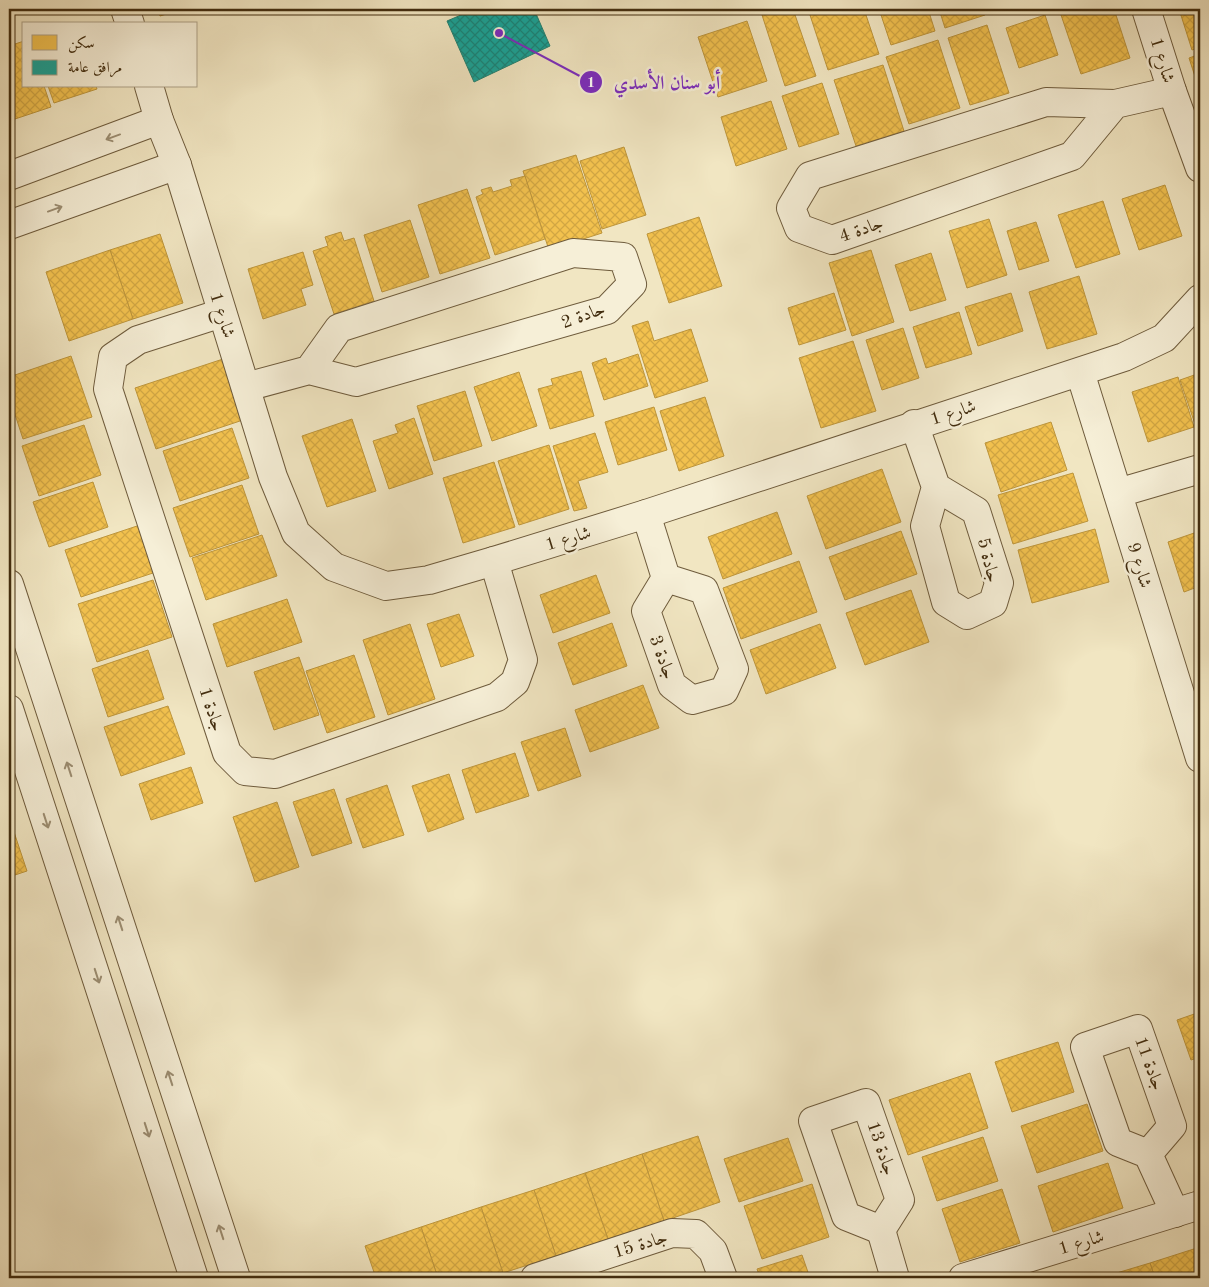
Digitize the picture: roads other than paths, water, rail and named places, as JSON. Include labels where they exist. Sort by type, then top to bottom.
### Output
[{"type":"street","points":[[125,9],[129,22]]},
{"type":"street","name":"شارع 1","points":[[1146,9],[1172,91],[1200,168]]},
{"type":"street","name":"شارع 1","points":[[150,88],[159,120],[177,165],[273,478],[296,533],[334,567],[386,586],[429,580],[646,514],[914,424],[1124,357],[1164,338],[1200,299]]},
{"type":"street","name":"جادة 4","points":[[1115,104],[1072,156],[832,240],[798,228],[791,208],[810,176],[1046,102],[1115,104],[1172,91]]},
{"type":"street","points":[[9,176],[159,120]]},
{"type":"street","points":[[9,225],[177,165]]},
{"type":"street","name":"جادة 2","points":[[246,386],[309,370],[356,382],[607,310],[632,284],[623,257],[573,253],[339,328],[309,370]]},
{"type":"street","name":"جادة 1","points":[[222,313],[138,340],[113,357],[108,389],[227,753],[245,771],[275,774],[497,697],[515,682],[524,660],[494,561]]},
{"type":"street","name":"شارع 9","points":[[1080,372],[1200,758]]},
{"type":"street","points":[[914,424],[936,487]]},
{"type":"street","points":[[1118,493],[1200,469]]},
{"type":"street","points":[[646,514],[666,578]]},
{"type":"street","points":[[10,596],[20,649],[236,1278]]},
{"type":"street","points":[[9,708],[194,1278]]},
{"type":"street","points":[[1148,1154],[1188,1209]]},
{"type":"street","name":"شارع 1","points":[[963,1278],[1188,1209]]},
{"type":"street","points":[[880,1230],[896,1278]]},
{"type":"street","name":"جادة 15","points":[[535,1278],[672,1233],[696,1234],[713,1251],[723,1278]]},
{"type":"place","name":"أبو سنان الأسدي","points":[[499,33]]}]
